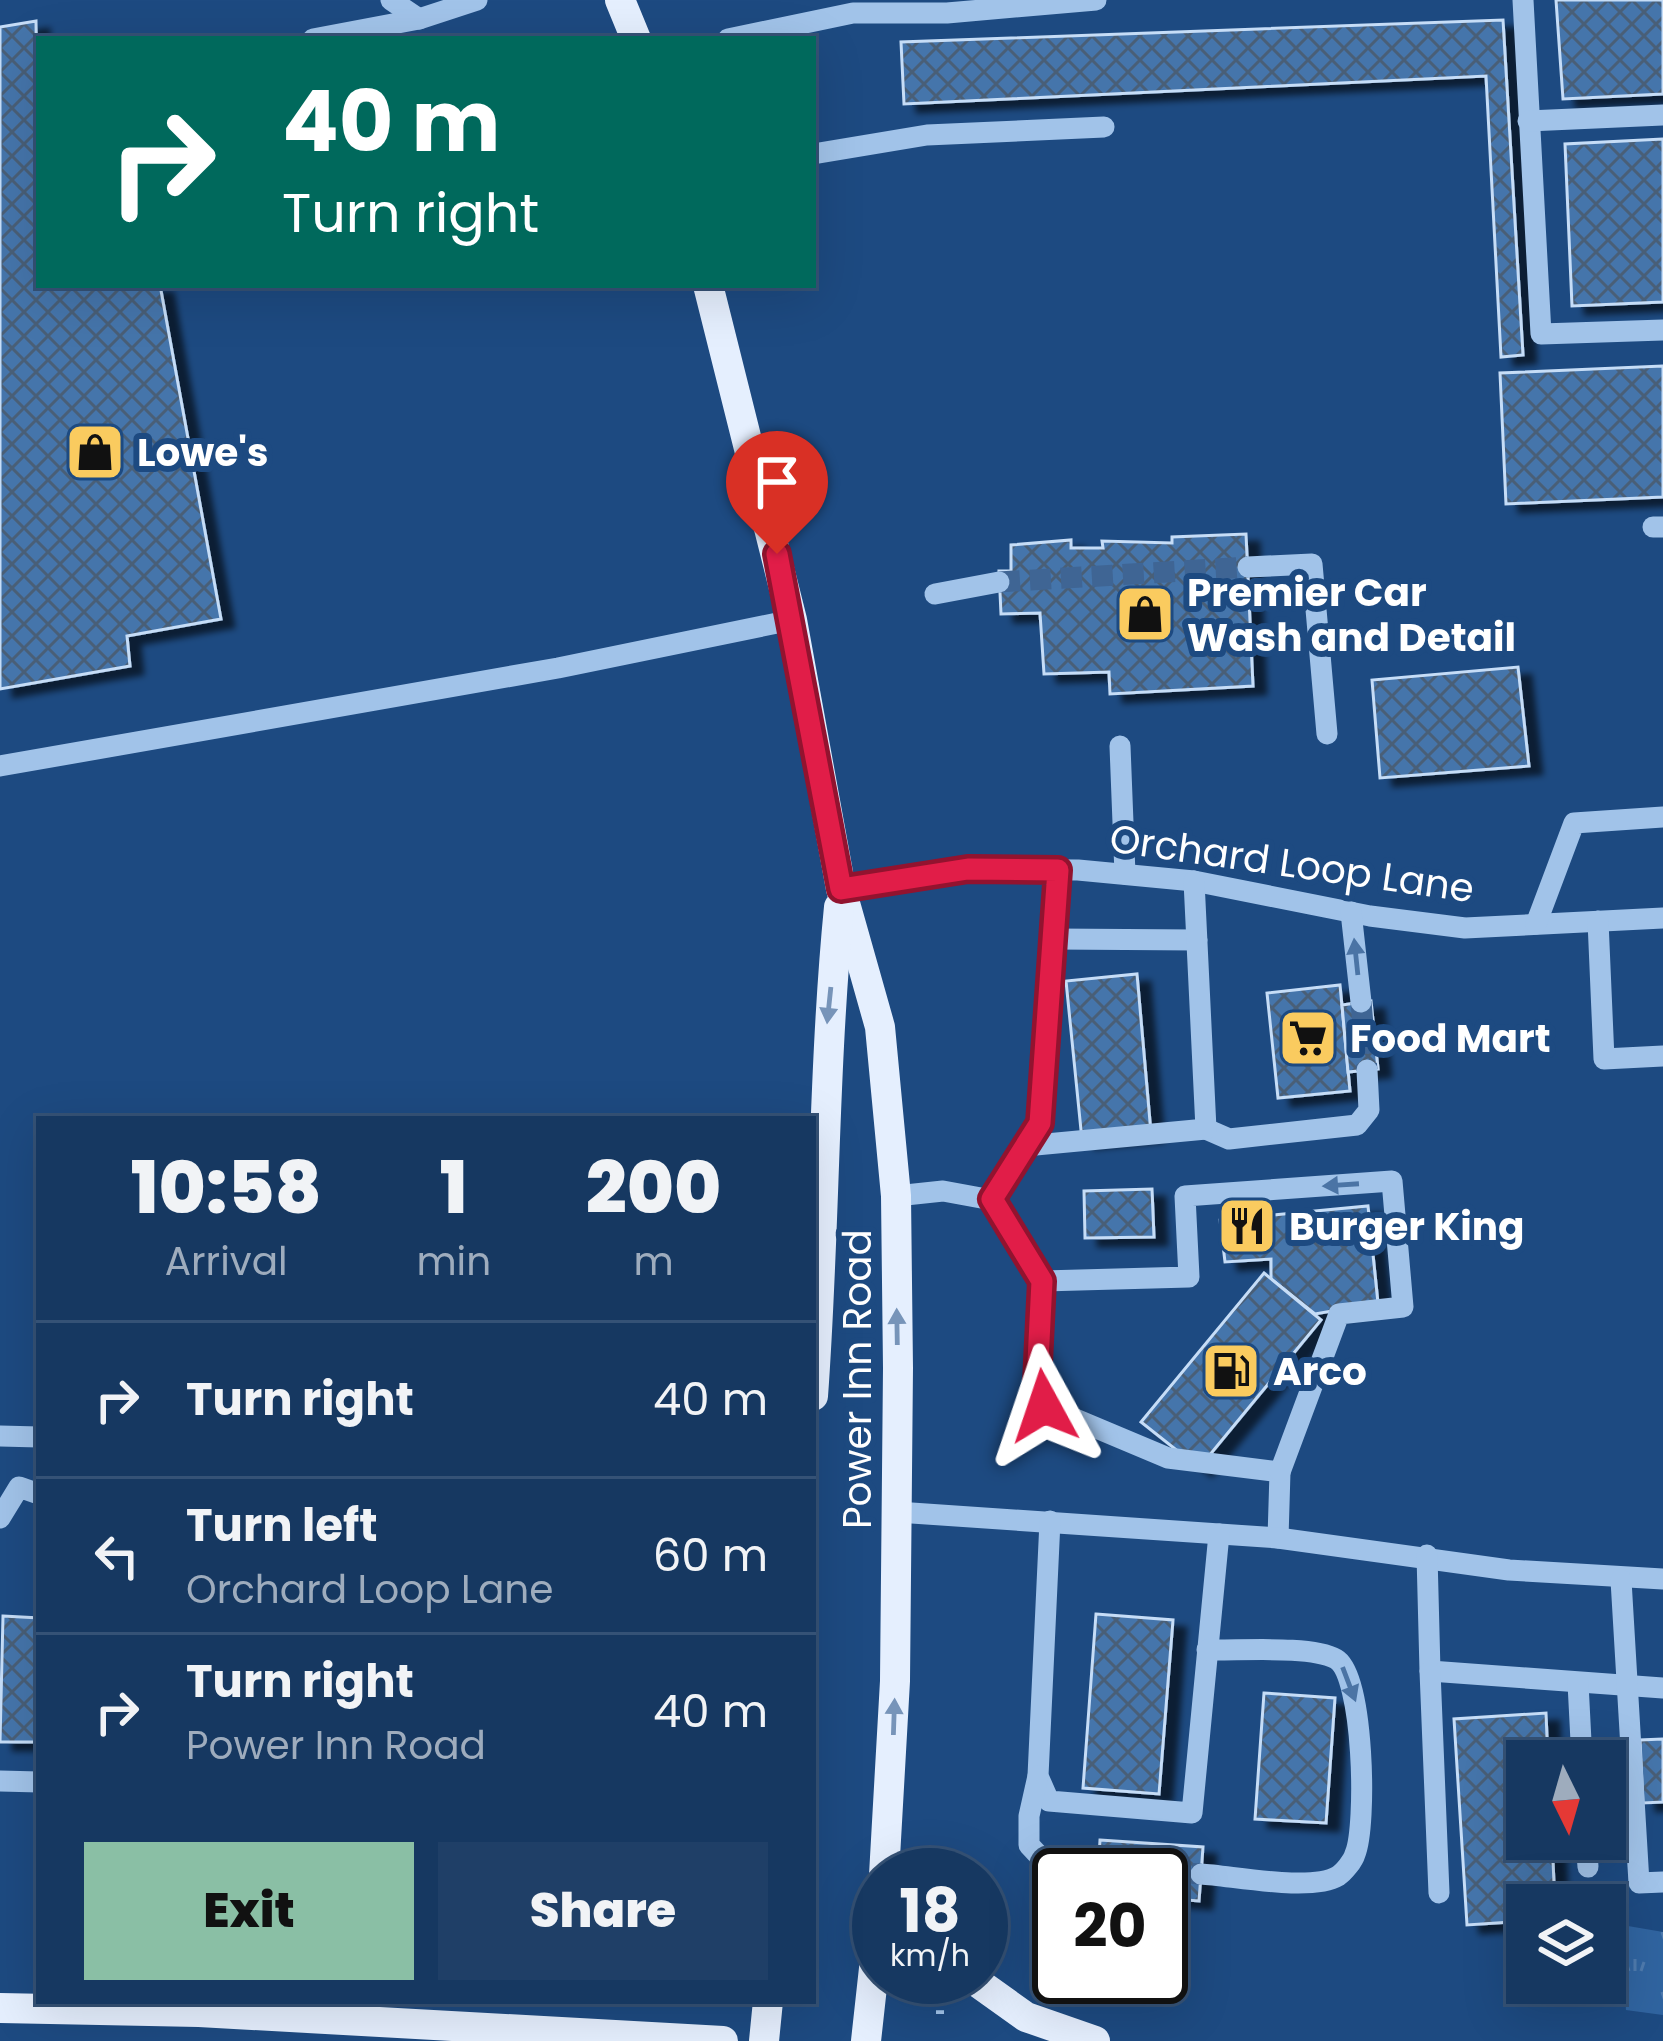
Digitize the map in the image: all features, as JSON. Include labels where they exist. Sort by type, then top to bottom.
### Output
[{"type":"main road","points":[[620,0],[635,36]]},
{"type":"main road","name":"Power Inn Road","points":[[709,288],[792,620],[841,889],[880,1027],[896,1196],[897,1512],[887,1848]]},
{"type":"main road","name":"Power Inn Road","points":[[816,1359],[822,1286],[826,1035],[841,889]]},
{"type":"main road","points":[[889,1834],[895,1848]]},
{"type":"main road","points":[[764,2041],[768,2004]]},
{"type":"main road","points":[[866,2041],[870,2004]]},
{"type":"main road","points":[[1008,2004],[1026,2017],[1095,2041]]},
{"type":"main road","points":[[0,2008],[199,2007],[723,2041]]},
{"type":"street","points":[[391,0],[418,19]]},
{"type":"street","points":[[329,36],[418,19],[477,0]]},
{"type":"street","points":[[742,36],[853,13],[1096,0]]},
{"type":"street","points":[[1522,0],[1541,334],[1663,330]]},
{"type":"street","points":[[1528,121],[1663,115]]},
{"type":"street","points":[[816,154],[927,135],[1104,127]]},
{"type":"street","points":[[1248,567],[1312,564],[1327,734]]},
{"type":"street","points":[[935,594],[999,582]]},
{"type":"street","points":[[0,766],[558,668],[792,620]]},
{"type":"street","points":[[1120,746],[1125,874]]},
{"type":"street","points":[[1536,924],[1574,824],[1663,817]]},
{"type":"street","name":"Orchard Loop Lane","points":[[841,889],[968,869],[1058,870],[1194,881],[1465,928],[1663,918]]},
{"type":"street","points":[[992,1199],[1040,1123],[1058,870]]},
{"type":"street","points":[[1194,881],[1206,1129]]},
{"type":"street","points":[[1352,912],[1361,1002]]},
{"type":"street","points":[[1598,921],[1604,1059],[1663,1056]]},
{"type":"street","points":[[1054,939],[1197,940]]},
{"type":"street","points":[[1025,1146],[1206,1129],[1228,1139],[1357,1125],[1369,1110],[1367,1070]]},
{"type":"street","points":[[1042,1281],[1189,1277],[1185,1196],[1392,1181],[1403,1307],[1339,1314],[1280,1472],[1278,1538]]},
{"type":"street","points":[[896,1196],[943,1191],[992,1199],[1042,1281],[1036,1402],[1168,1458],[1280,1472]]},
{"type":"street","points":[[0,1436],[36,1437]]},
{"type":"street","points":[[0,1518],[20,1487],[36,1493]]},
{"type":"street","points":[[897,1512],[1278,1538],[1509,1570],[1663,1579]]},
{"type":"street","points":[[1032,1848],[1050,1521]]},
{"type":"street","points":[[1038,1776],[1049,1801],[1192,1813],[1220,1534]]},
{"type":"street","points":[[1427,1556],[1439,1893]]},
{"type":"street","points":[[1621,1580],[1639,1883],[1663,1882]]},
{"type":"street","points":[[1201,1874],[1310,1882],[1337,1876],[1358,1851],[1358,1712],[1353,1679],[1337,1660],[1312,1653],[1208,1650]]},
{"type":"street","points":[[1430,1671],[1663,1688]]},
{"type":"street","points":[[1578,1683],[1581,1740]]},
{"type":"street","points":[[0,1781],[36,1782]]},
{"type":"street","points":[[1588,1860],[1588,1867]]},
{"type":"path","points":[[940,2004],[940,2014]]},
{"type":"green space","points":[[1626,1926],[1663,1932],[1663,2015],[1626,2010]]},
{"type":"building","points":[[1556,0],[1663,0],[1663,94],[1563,99]]},
{"type":"building","points":[[1503,20],[1523,355],[1501,357],[1486,76],[904,104],[901,42]]},
{"type":"building","name":"Lowe's","points":[[36,21],[36,288],[161,288],[221,619],[127,636],[130,666],[0,689],[0,27]]},
{"type":"building","points":[[1663,139],[1663,302],[1572,306],[1565,144]]},
{"type":"building","points":[[1663,366],[1663,497],[1506,504],[1500,373]]},
{"type":"building","name":"Premier Car Wash and Detail","points":[[1246,534],[1253,686],[1110,694],[1109,672],[1044,674],[1040,613],[1001,614],[999,571],[1011,571],[1011,545],[1071,540],[1071,548],[1103,548],[1102,541],[1172,543],[1172,537]]},
{"type":"building","points":[[1518,667],[1529,766],[1380,778],[1372,680]]},
{"type":"building","points":[[1137,974],[1151,1133],[1082,1140],[1066,981]]},
{"type":"building","name":"Food Mart","points":[[1340,985],[1350,1091],[1278,1098],[1267,993]]},
{"type":"building","points":[[1371,1001],[1378,1069],[1348,1072],[1342,1005]]},
{"type":"building","points":[[1152,1189],[1154,1237],[1085,1238],[1084,1191]]},
{"type":"building","points":[[1368,1206],[1378,1303],[1315,1314],[1271,1279],[1271,1259],[1225,1262],[1220,1220]]},
{"type":"building","name":"Arco","points":[[1264,1273],[1321,1320],[1199,1468],[1141,1422]]},
{"type":"building","points":[[1096,1614],[1173,1620],[1159,1794],[1083,1788]]},
{"type":"building","points":[[3,1616],[36,1618],[36,1742],[0,1742]]},
{"type":"building","points":[[1264,1693],[1335,1698],[1326,1823],[1255,1819]]},
{"type":"building","points":[[1546,1713],[1547,1740],[1506,1740],[1506,1860],[1553,1860],[1554,1884],[1506,1884],[1506,1922],[1467,1925],[1454,1719]]},
{"type":"building","points":[[1663,1739],[1663,1802],[1643,1803],[1640,1740]]},
{"type":"building","points":[[1100,1840],[1203,1847],[1199,1901],[1188,1900],[1188,1848],[1100,1848]]},
{"type":"tunnel","points":[[999,582],[1248,567]]},
{"type":"tunnel","points":[[1361,1002],[1367,1070]]},
{"type":"tunnel","points":[[1188,1873],[1201,1874]]},
{"type":"place","name":"Lowe's","points":[[95,452]]},
{"type":"place","name":"Premier Car Wash and Detail","points":[[1145,614]]},
{"type":"place","name":"Food Mart","points":[[1308,1038]]},
{"type":"place","name":"Burger King","points":[[1247,1226]]},
{"type":"place","name":"Arco","points":[[1231,1371]]},
{"type":"route","points":[[777,554],[841,889],[968,869],[1058,870],[1040,1123],[992,1199],[1042,1281],[1036,1402],[1044,1406]]}]
